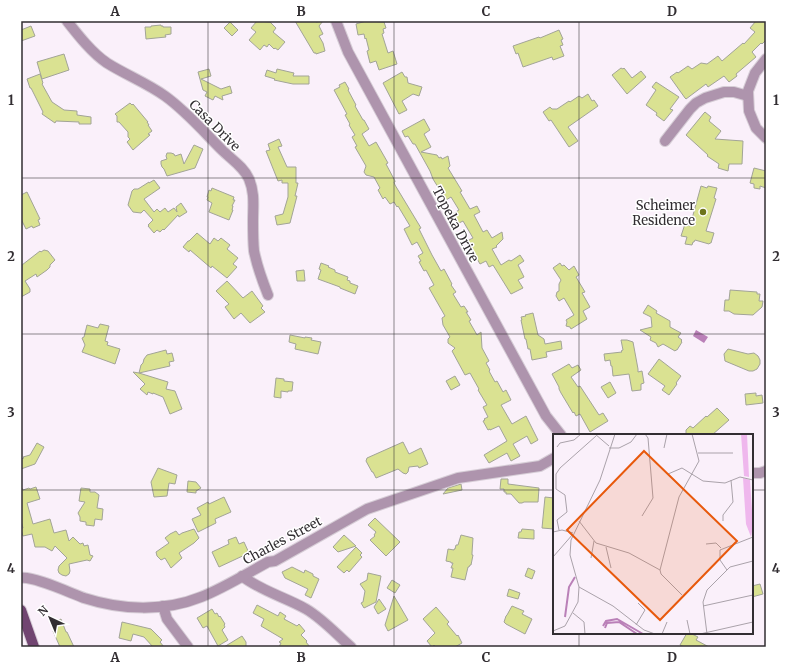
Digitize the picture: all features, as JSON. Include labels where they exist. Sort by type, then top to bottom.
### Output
[{"type":"main road","points":[[21,610],[34,647]]},
{"type":"street","name":"Casa Drive","points":[[67,21],[94,52],[106,62],[166,96],[240,167],[248,178],[254,195],[254,251],[260,274],[268,295]]},
{"type":"street","name":"Topeka Drive","points":[[336,21],[348,52],[546,416],[560,434]]},
{"type":"street","points":[[766,59],[755,73],[748,91],[749,111],[756,128],[766,138]]},
{"type":"street","points":[[665,142],[696,103],[713,95],[724,92],[734,92],[748,96]]},
{"type":"street","name":"Charles Street","points":[[21,578],[35,579],[86,598],[108,604],[146,608],[179,604],[200,598],[268,562],[275,561],[367,509],[458,478],[540,466],[553,459]]},
{"type":"street","points":[[753,473],[766,471]]},
{"type":"street","points":[[242,576],[251,583],[307,610],[319,618],[351,647]]},
{"type":"street","points":[[163,606],[167,619],[188,647]]},
{"type":"shaded area","points":[[696,330],[708,337],[704,343],[693,336]]},
{"type":"building","points":[[257,21],[270,22],[276,28],[273,32],[285,42],[278,50],[275,48],[274,49],[269,44],[267,47],[264,45],[260,50],[249,40],[256,32],[251,28]]},
{"type":"building","points":[[295,21],[323,21],[319,26],[323,34],[319,36],[325,51],[316,54],[314,53]]},
{"type":"building","points":[[366,21],[384,22],[386,28],[383,29],[384,33],[382,34],[388,53],[393,51],[397,64],[379,70],[376,61],[370,63],[366,38],[365,39],[364,34],[358,35],[356,24]]},
{"type":"building","points":[[756,21],[766,21],[766,40],[752,52],[756,57],[729,82],[724,76],[708,87],[706,84],[686,99],[670,77],[688,66],[692,69],[701,63],[707,64],[718,56],[722,61],[743,43],[744,44],[755,32],[750,28]]},
{"type":"building","points":[[230,22],[238,30],[232,36],[224,28]]},
{"type":"building","points":[[161,25],[163,27],[171,27],[171,34],[165,35],[166,37],[146,39],[145,27]]},
{"type":"building","points":[[31,26],[35,36],[21,41],[21,30]]},
{"type":"building","points":[[559,30],[563,39],[561,40],[563,45],[560,46],[564,56],[553,60],[552,57],[523,67],[518,53],[516,54],[513,46],[539,37],[540,38]]},
{"type":"building","points":[[64,54],[69,70],[42,79],[37,62]]},
{"type":"building","points":[[621,68],[624,68],[632,78],[641,71],[646,77],[627,94],[612,75]]},
{"type":"building","points":[[209,69],[211,76],[201,79],[221,89],[230,86],[232,93],[222,96],[223,100],[215,96],[213,100],[205,96],[207,92],[203,90],[198,72]]},
{"type":"building","points":[[277,69],[294,73],[293,76],[309,76],[309,84],[293,84],[274,80],[275,79],[265,76],[267,70],[276,73]]},
{"type":"building","points":[[402,72],[405,77],[407,77],[408,83],[422,87],[419,96],[413,94],[402,101],[407,110],[399,114],[383,83]]},
{"type":"building","points":[[40,74],[42,84],[52,102],[64,110],[77,111],[77,115],[91,117],[91,124],[56,121],[55,123],[42,114],[43,112],[30,88],[27,79]]},
{"type":"building","points":[[345,82],[356,105],[355,106],[369,129],[362,134],[369,146],[376,142],[388,163],[386,164],[395,181],[395,185],[421,228],[419,229],[432,255],[441,271],[444,269],[452,284],[451,285],[456,292],[453,294],[461,307],[464,306],[468,312],[466,312],[471,320],[469,321],[477,335],[481,332],[482,348],[489,361],[486,363],[490,370],[489,371],[503,392],[506,390],[511,400],[501,405],[512,424],[526,416],[538,440],[531,444],[527,436],[513,444],[520,456],[511,461],[507,453],[489,463],[484,455],[507,441],[499,426],[488,430],[483,421],[488,417],[483,407],[487,405],[470,373],[465,375],[452,351],[455,348],[448,343],[448,339],[450,337],[443,325],[442,318],[445,316],[429,288],[434,285],[426,270],[424,271],[419,262],[421,261],[418,256],[423,253],[417,242],[412,245],[404,229],[410,226],[394,202],[390,204],[385,197],[383,199],[378,190],[380,188],[374,177],[366,175],[364,172],[366,166],[355,147],[357,146],[352,137],[355,135],[345,115],[347,114],[334,90]]},
{"type":"building","points":[[656,82],[679,97],[670,109],[673,110],[664,121],[656,115],[657,113],[646,105],[656,90],[652,87]]},
{"type":"building","points":[[588,94],[592,101],[594,100],[598,106],[568,127],[578,141],[569,147],[551,120],[549,121],[543,112],[550,107],[552,109],[557,109],[579,96],[582,98]]},
{"type":"building","points":[[130,103],[132,105],[133,104],[148,122],[148,125],[152,131],[148,134],[150,135],[133,150],[127,142],[130,139],[128,137],[128,132],[119,122],[117,122],[117,116],[115,114]]},
{"type":"building","points":[[705,112],[711,117],[709,121],[721,131],[715,139],[743,141],[742,164],[729,164],[728,171],[718,168],[719,164],[707,156],[708,155],[686,135]]},
{"type":"building","points":[[424,119],[430,130],[424,134],[431,147],[421,152],[437,155],[442,159],[448,156],[450,166],[448,168],[462,191],[460,192],[470,209],[477,206],[480,212],[474,215],[483,232],[487,230],[492,238],[502,232],[503,239],[496,246],[497,247],[492,249],[501,265],[520,255],[524,261],[518,265],[524,277],[518,280],[523,288],[511,294],[493,265],[489,267],[486,261],[480,264],[467,241],[473,238],[463,221],[457,223],[452,214],[459,210],[451,197],[446,200],[433,179],[415,144],[413,144],[408,136],[405,137],[402,131]]},
{"type":"building","points":[[279,139],[282,146],[278,147],[287,167],[296,167],[296,183],[298,183],[295,196],[297,196],[290,223],[277,225],[275,216],[283,214],[288,197],[288,183],[282,183],[282,180],[278,181],[266,151],[270,150],[268,144]]},
{"type":"building","points":[[194,145],[203,149],[195,168],[167,176],[162,167],[161,161],[167,159],[167,153],[174,154],[175,156],[181,154],[184,164]]},
{"type":"building","points":[[754,168],[766,171],[766,188],[760,186],[760,189],[754,188],[754,184],[750,183]]},
{"type":"building","points":[[154,180],[160,188],[144,199],[154,212],[157,209],[160,212],[165,208],[168,212],[174,208],[177,212],[176,207],[181,203],[187,212],[179,217],[178,215],[164,230],[163,229],[160,232],[157,230],[154,233],[148,226],[153,220],[144,210],[141,213],[133,212],[128,205],[134,189],[138,189]]},
{"type":"building","name":"Scheimer Residence","points":[[701,186],[707,188],[708,186],[717,188],[714,198],[716,199],[706,231],[714,233],[711,243],[709,244],[695,240],[692,245],[685,244],[687,237],[681,236],[685,224],[690,226]]},
{"type":"building","points":[[212,188],[234,197],[233,200],[235,200],[232,206],[233,210],[229,220],[209,212],[212,203],[207,200],[207,197],[209,190],[211,191]]},
{"type":"building","points":[[27,192],[40,219],[38,220],[40,225],[33,228],[32,226],[26,229],[21,219],[21,195]]},
{"type":"building","points":[[197,233],[210,244],[214,238],[218,241],[221,238],[230,245],[227,249],[238,258],[233,264],[237,267],[227,278],[212,266],[211,268],[190,250],[189,252],[183,247]]},
{"type":"building","points":[[44,250],[48,251],[55,260],[47,270],[37,277],[36,274],[25,281],[30,289],[30,292],[21,297],[22,265],[40,251],[41,252]]},
{"type":"building","points":[[321,263],[329,266],[328,267],[335,270],[335,272],[348,277],[347,280],[350,281],[350,283],[358,286],[355,294],[318,279],[321,270],[319,269]]},
{"type":"building","points":[[560,263],[569,270],[574,266],[579,275],[576,277],[585,292],[582,293],[590,307],[583,311],[587,319],[571,329],[570,327],[566,326],[566,320],[574,315],[564,298],[559,301],[556,296],[557,292],[559,291],[559,284],[561,280],[553,268]]},
{"type":"building","points":[[304,270],[305,281],[297,281],[296,271]]},
{"type":"building","points":[[227,281],[243,298],[252,291],[263,306],[261,308],[265,312],[250,323],[241,313],[234,319],[225,307],[229,304],[216,291]]},
{"type":"building","points":[[730,290],[757,292],[757,294],[760,294],[759,301],[763,301],[762,307],[753,315],[734,314],[729,311],[724,311],[725,300],[729,300]]},
{"type":"building","points":[[648,305],[657,311],[656,313],[670,321],[670,327],[681,333],[678,337],[682,340],[682,342],[677,350],[675,351],[663,344],[658,347],[656,343],[650,340],[651,337],[640,330],[652,327],[651,317],[643,313]]},
{"type":"building","points":[[533,313],[538,335],[544,339],[545,344],[561,341],[562,349],[546,352],[547,357],[532,360],[530,349],[528,349],[525,339],[521,317]]},
{"type":"building","points":[[100,324],[109,326],[105,341],[108,342],[107,345],[120,349],[115,364],[82,352],[85,345],[82,338],[84,337],[87,325],[98,328]]},
{"type":"building","points":[[290,335],[312,338],[311,340],[321,342],[318,354],[295,349],[296,344],[289,342]]},
{"type":"building","points":[[621,340],[633,342],[638,372],[642,371],[644,383],[641,384],[641,390],[632,391],[629,374],[613,376],[610,360],[605,361],[604,354],[622,352]]},
{"type":"building","points":[[728,349],[748,354],[754,353],[758,356],[760,364],[757,369],[749,371],[725,361],[724,354]]},
{"type":"building","points":[[166,350],[167,354],[172,353],[174,361],[169,362],[170,366],[139,373],[141,365],[147,355]]},
{"type":"building","points":[[659,359],[681,376],[669,395],[662,390],[665,386],[648,374]]},
{"type":"building","points":[[569,364],[572,368],[578,365],[581,370],[571,377],[578,387],[580,386],[599,415],[603,413],[608,421],[590,432],[580,414],[576,416],[574,412],[573,413],[552,374]]},
{"type":"building","points":[[133,372],[168,382],[166,389],[175,391],[182,409],[170,414],[163,397],[148,392],[147,395],[140,389],[145,384]]},
{"type":"building","points":[[455,376],[460,385],[451,390],[446,381]]},
{"type":"building","points":[[276,378],[293,382],[292,391],[281,391],[281,398],[274,397]]},
{"type":"building","points":[[610,382],[616,393],[608,398],[601,387]]},
{"type":"building","points":[[756,393],[756,396],[762,395],[763,403],[746,405],[745,394]]},
{"type":"building","points":[[717,408],[729,420],[713,434],[686,434],[686,430],[690,426],[693,428],[706,416],[707,417]]},
{"type":"building","points":[[403,442],[409,454],[421,448],[428,464],[419,468],[418,466],[409,467],[406,474],[398,469],[376,478],[366,461],[367,458]]},
{"type":"building","points":[[37,443],[44,447],[35,464],[21,469],[21,459],[30,455]]},
{"type":"building","points":[[158,468],[177,475],[175,484],[169,483],[167,496],[154,497],[151,482]]},
{"type":"building","points":[[501,479],[508,479],[508,484],[539,488],[538,502],[519,503],[511,494],[506,494],[504,489],[500,489]]},
{"type":"building","points":[[188,481],[196,482],[201,488],[196,491],[196,493],[187,492]]},
{"type":"building","points":[[461,484],[462,490],[443,494],[448,488]]},
{"type":"building","points":[[36,487],[40,499],[27,503],[33,524],[50,519],[54,533],[66,530],[69,541],[73,537],[80,544],[83,543],[84,546],[88,545],[90,555],[93,556],[90,561],[87,560],[69,564],[70,571],[66,576],[59,573],[58,570],[59,566],[67,558],[55,546],[52,551],[45,547],[35,547],[32,534],[23,536],[21,530],[21,528],[23,528],[21,521],[21,489],[23,490]]},
{"type":"building","points":[[81,488],[90,489],[90,492],[95,492],[99,495],[97,508],[103,509],[102,520],[95,519],[94,526],[86,525],[86,522],[80,521],[78,513],[85,502],[79,501]]},
{"type":"building","points":[[224,497],[231,512],[215,519],[216,523],[198,532],[192,519],[201,515],[197,508],[208,502],[209,504]]},
{"type":"building","points":[[545,497],[553,498],[553,529],[542,528]]},
{"type":"building","points":[[375,518],[400,542],[386,556],[370,540],[375,536],[374,535],[376,532],[368,525]]},
{"type":"building","points":[[194,529],[199,538],[179,553],[182,558],[171,568],[165,558],[161,560],[157,556],[156,552],[169,543],[165,538],[170,534],[176,531],[179,535]]},
{"type":"building","points":[[522,529],[534,530],[534,539],[518,538],[519,532],[521,532]]},
{"type":"building","points":[[344,535],[356,546],[338,552],[333,547]]},
{"type":"building","points":[[461,535],[473,538],[473,555],[465,580],[451,577],[453,568],[451,568],[453,563],[446,561],[448,549],[455,549]]},
{"type":"building","points":[[236,537],[239,544],[244,542],[249,553],[219,567],[212,552],[229,544],[228,540]]},
{"type":"building","points":[[356,547],[362,553],[360,555],[362,557],[349,572],[347,570],[344,573],[337,567]]},
{"type":"building","points":[[292,567],[304,573],[305,570],[319,579],[311,598],[305,595],[308,589],[285,578],[282,572]]},
{"type":"building","points":[[528,568],[535,571],[532,579],[525,576]]},
{"type":"building","points":[[368,573],[381,576],[376,602],[364,608],[361,603],[363,602],[365,591],[360,584],[367,580]]},
{"type":"building","points":[[392,580],[400,585],[395,593],[387,588]]},
{"type":"building","points":[[760,584],[763,594],[753,597],[753,586]]},
{"type":"building","points":[[509,589],[520,593],[518,599],[507,596]]},
{"type":"building","points":[[394,596],[408,620],[388,631],[385,625]]},
{"type":"building","points":[[379,599],[386,609],[378,614],[374,607]]},
{"type":"building","points":[[257,605],[278,616],[280,612],[286,616],[284,619],[297,626],[299,624],[305,631],[301,635],[310,647],[279,647],[281,643],[279,642],[283,639],[261,626],[264,619],[253,613]]},
{"type":"building","points":[[512,606],[524,611],[522,614],[532,619],[525,634],[504,622]]},
{"type":"building","points":[[436,607],[449,622],[447,624],[457,636],[458,635],[462,643],[455,647],[436,647],[434,645],[432,647],[427,641],[435,633],[423,619]]},
{"type":"building","points":[[212,609],[215,614],[217,613],[219,617],[220,616],[225,624],[225,627],[222,630],[228,640],[218,646],[207,626],[203,628],[197,618]]},
{"type":"building","points":[[61,619],[74,647],[60,647],[51,624]]},
{"type":"building","points":[[122,622],[151,629],[162,640],[160,642],[164,647],[153,647],[144,637],[133,634],[131,641],[119,638]]},
{"type":"building","points":[[686,634],[692,634],[698,637],[696,640],[709,647],[684,647],[680,645]]},
{"type":"building","points":[[242,636],[246,642],[246,647],[224,647]]},
{"type":"place","name":"Scheimer Residence","points":[[703,212]]}]
